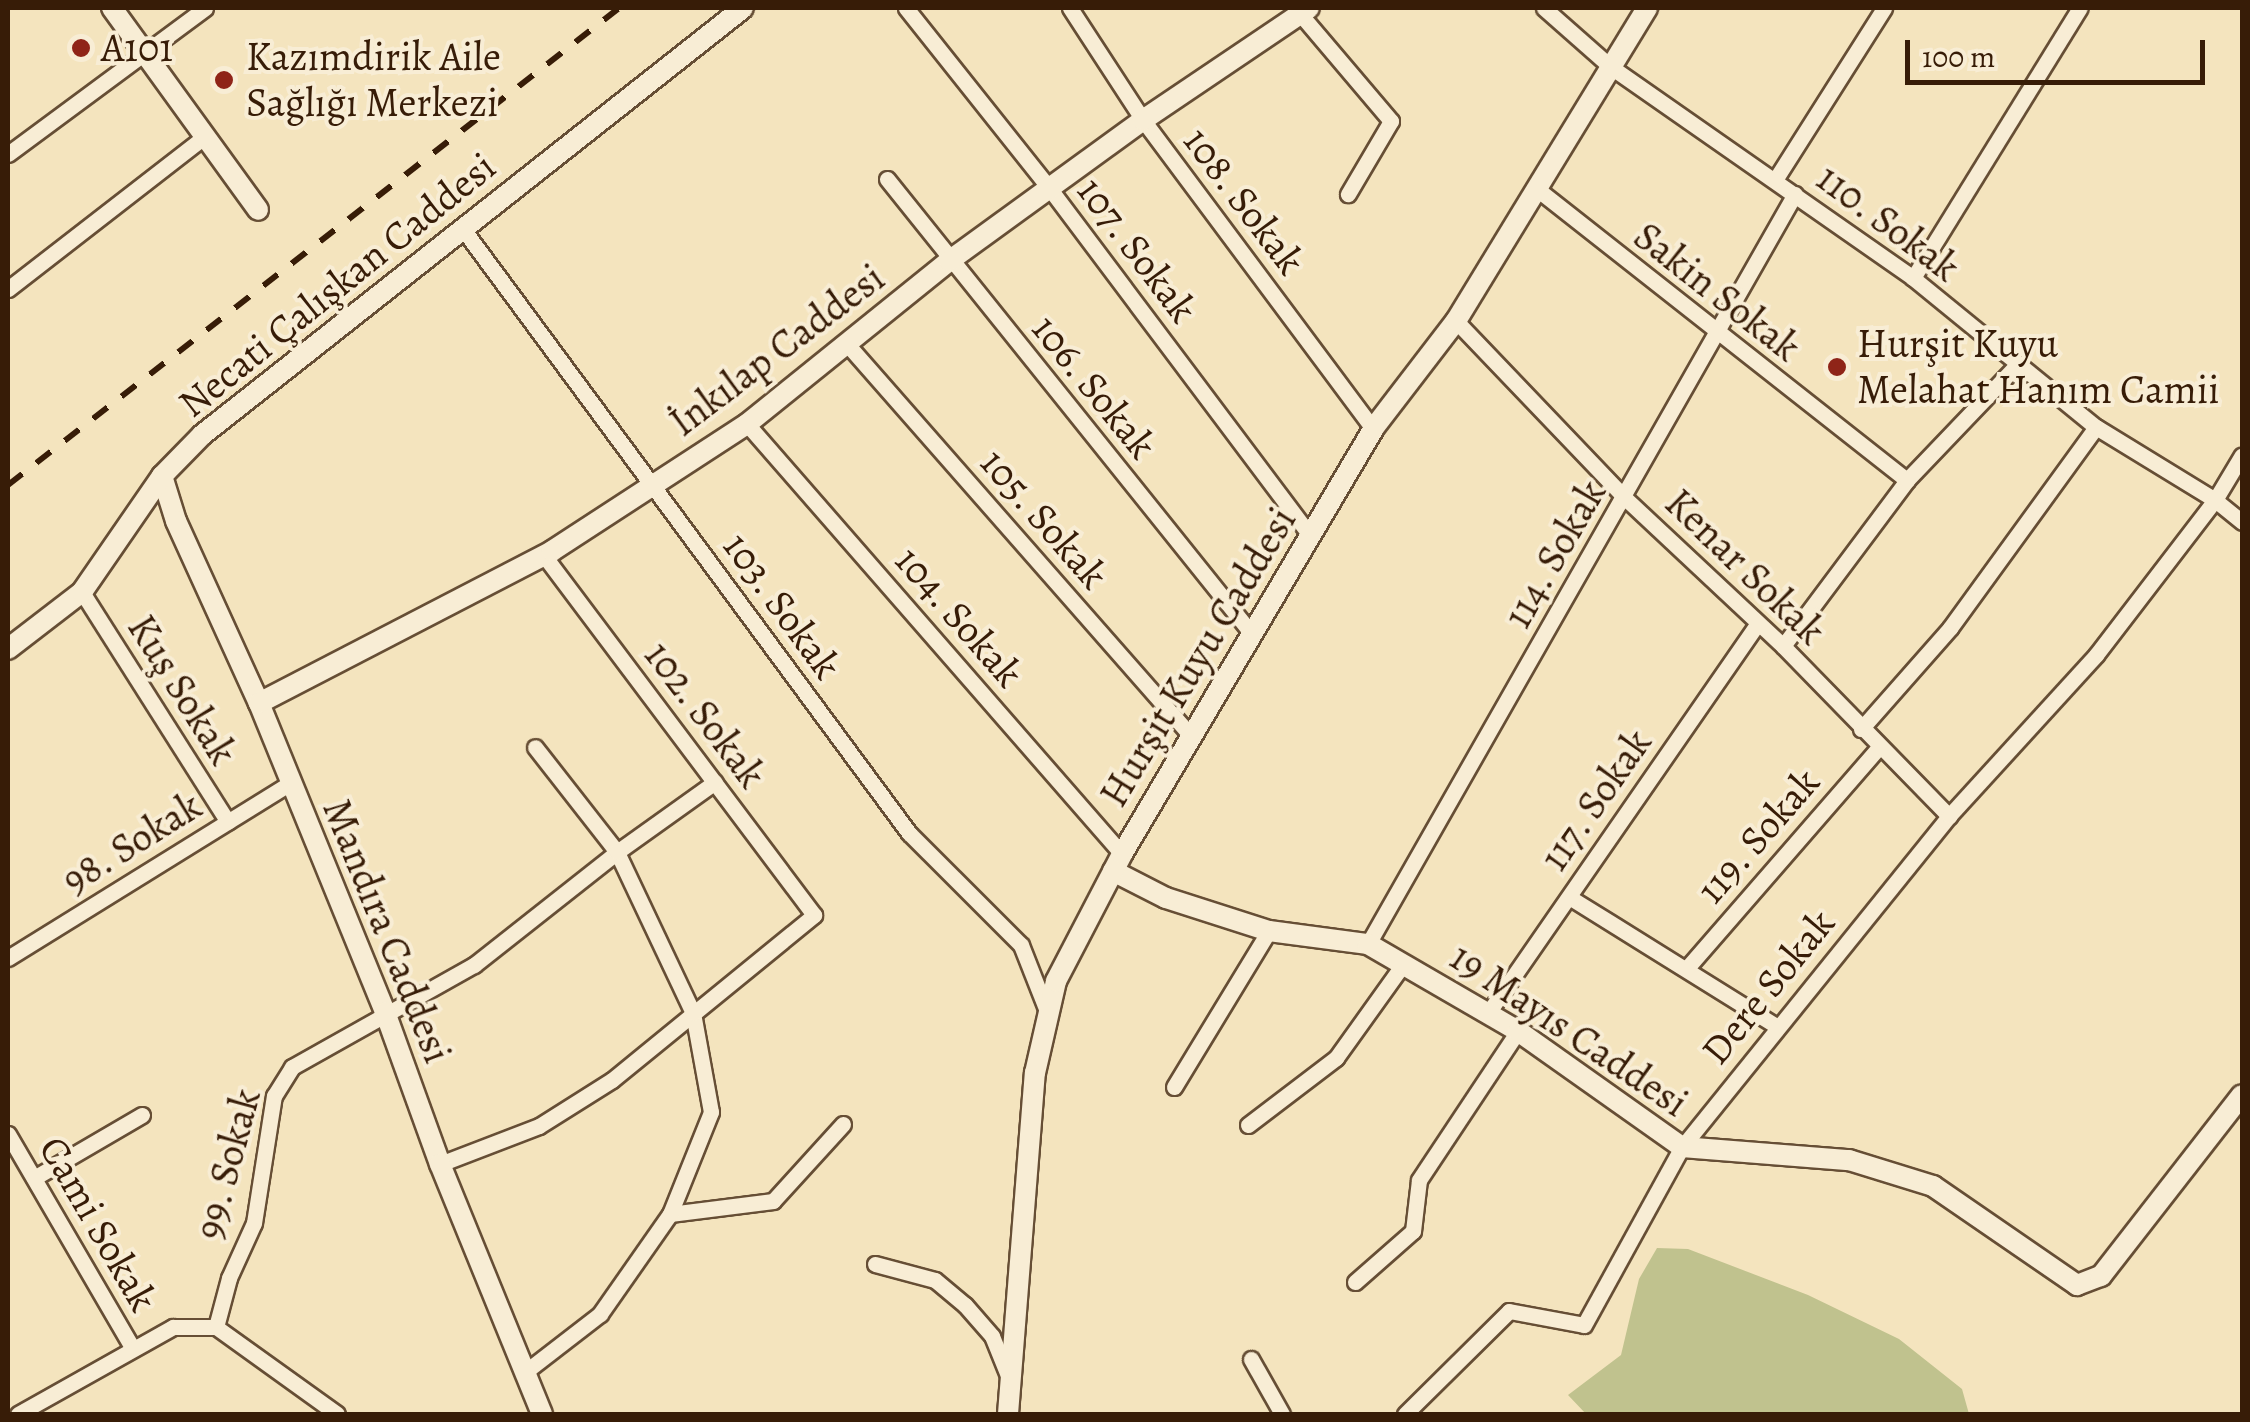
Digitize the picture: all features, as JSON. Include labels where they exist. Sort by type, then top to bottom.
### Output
[{"type":"street","points":[[112,8],[258,210]]},
{"type":"street","points":[[8,154],[205,8]]},
{"type":"street","name":"Necati Çalışkan Caddesi","points":[[8,649],[82,592],[162,476],[202,434],[744,8]]},
{"type":"street","name":"107. Sokak","points":[[906,8],[1050,188],[1310,535]]},
{"type":"street","name":"108. Sokak","points":[[1070,8],[1143,120],[1373,429]]},
{"type":"street","name":"110. Sokak","points":[[1544,8],[1612,67],[1913,278],[2016,366],[2096,427],[2215,500],[2242,522]]},
{"type":"street","name":"Hurşit Kuyu Caddesi","points":[[1008,1414],[1036,1073],[1056,982],[1117,862],[1373,429],[1456,320],[1646,8]]},
{"type":"street","points":[[1775,180],[1884,8]]},
{"type":"street","points":[[1913,278],[2080,8]]},
{"type":"street","points":[[1302,10],[1391,121],[1348,194]]},
{"type":"street","name":"İnkılap Caddesi","points":[[259,703],[544,556],[748,424],[949,261],[1302,10]]},
{"type":"street","points":[[8,289],[204,138]]},
{"type":"street","name":"106. Sokak","points":[[887,179],[1252,634]]},
{"type":"street","name":"Sakin Sokak","points":[[1537,189],[1715,334],[1907,480]]},
{"type":"street","name":"114. Sokak","points":[[1368,944],[1795,194]]},
{"type":"street","name":"103. Sokak","points":[[463,229],[909,833],[1022,945],[1048,1016]]},
{"type":"street","name":"Kenar Sokak","points":[[1456,320],[1625,498],[1782,646],[1949,816]]},
{"type":"street","name":"105. Sokak","points":[[847,344],[1192,738]]},
{"type":"street","points":[[1782,646],[1907,480],[2016,366]]},
{"type":"street","name":"104. Sokak","points":[[748,424],[1117,862]]},
{"type":"street","points":[[1861,728],[1950,628],[2096,427]]},
{"type":"street","points":[[2215,500],[2242,455]]},
{"type":"street","name":"Mandıra Caddesi","points":[[162,476],[176,521],[259,703],[385,1012],[440,1164],[542,1414]]},
{"type":"street","name":"Dere Sokak","points":[[1404,1414],[1509,1311],[1584,1325],[1682,1147],[1949,816],[2096,655],[2215,500]]},
{"type":"street","name":"102. Sokak","points":[[544,556],[814,916],[694,1013]]},
{"type":"street","name":"Kuş Sokak","points":[[82,592],[228,822]]},
{"type":"street","name":"117. Sokak","points":[[1488,1013],[1758,623]]},
{"type":"street","points":[[526,1372],[600,1314],[670,1214],[710,1112],[694,1013],[617,852],[535,747]]},
{"type":"street","name":"119. Sokak","points":[[1687,968],[1879,747]]},
{"type":"street","name":"99. Sokak","points":[[216,1327],[229,1278],[254,1223],[274,1096],[292,1067],[474,965],[617,852],[715,782]]},
{"type":"street","name":"98. Sokak","points":[[8,958],[290,784]]},
{"type":"street","name":"19 Mayıs Caddesi","points":[[1117,862],[1166,898],[1269,931],[1368,944],[1518,1031],[1682,1147],[1849,1160],[1932,1186],[2077,1284],[2101,1276],[2242,1095]]},
{"type":"street","points":[[1569,897],[1778,1027]]},
{"type":"street","points":[[1174,1087],[1269,931]]},
{"type":"street","points":[[1248,1125],[1336,1058],[1404,963]]},
{"type":"street","points":[[440,1164],[538,1126],[612,1080],[694,1013]]},
{"type":"street","points":[[1355,1282],[1413,1231],[1419,1180],[1518,1031]]},
{"type":"street","points":[[34,1178],[142,1114]]},
{"type":"street","points":[[670,1214],[774,1200],[844,1124]]},
{"type":"street","name":"Cami Sokak","points":[[8,1134],[132,1348]]},
{"type":"street","points":[[875,1264],[935,1280],[965,1305],[992,1336],[1010,1382]]},
{"type":"street","points":[[18,1414],[173,1327],[216,1327]]},
{"type":"street","name":"Cami Sokak","points":[[216,1327],[338,1414]]},
{"type":"street","points":[[1252,1359],[1282,1414]]},
{"type":"green space","points":[[1657,1248],[1688,1249],[1808,1295],[1899,1339],[1962,1389],[1969,1414],[1586,1414],[1568,1395],[1621,1355],[1639,1279]]},
{"type":"railway","points":[[8,485],[619,8]]},
{"type":"place","name":"A101","points":[[81,48]]},
{"type":"place","name":"Kazımdirik Aile Sağlığı Merkezi","points":[[224,80]]},
{"type":"place","name":"Hurşit Kuyu Melahat Hanım Camii","points":[[1837,367]]}]
